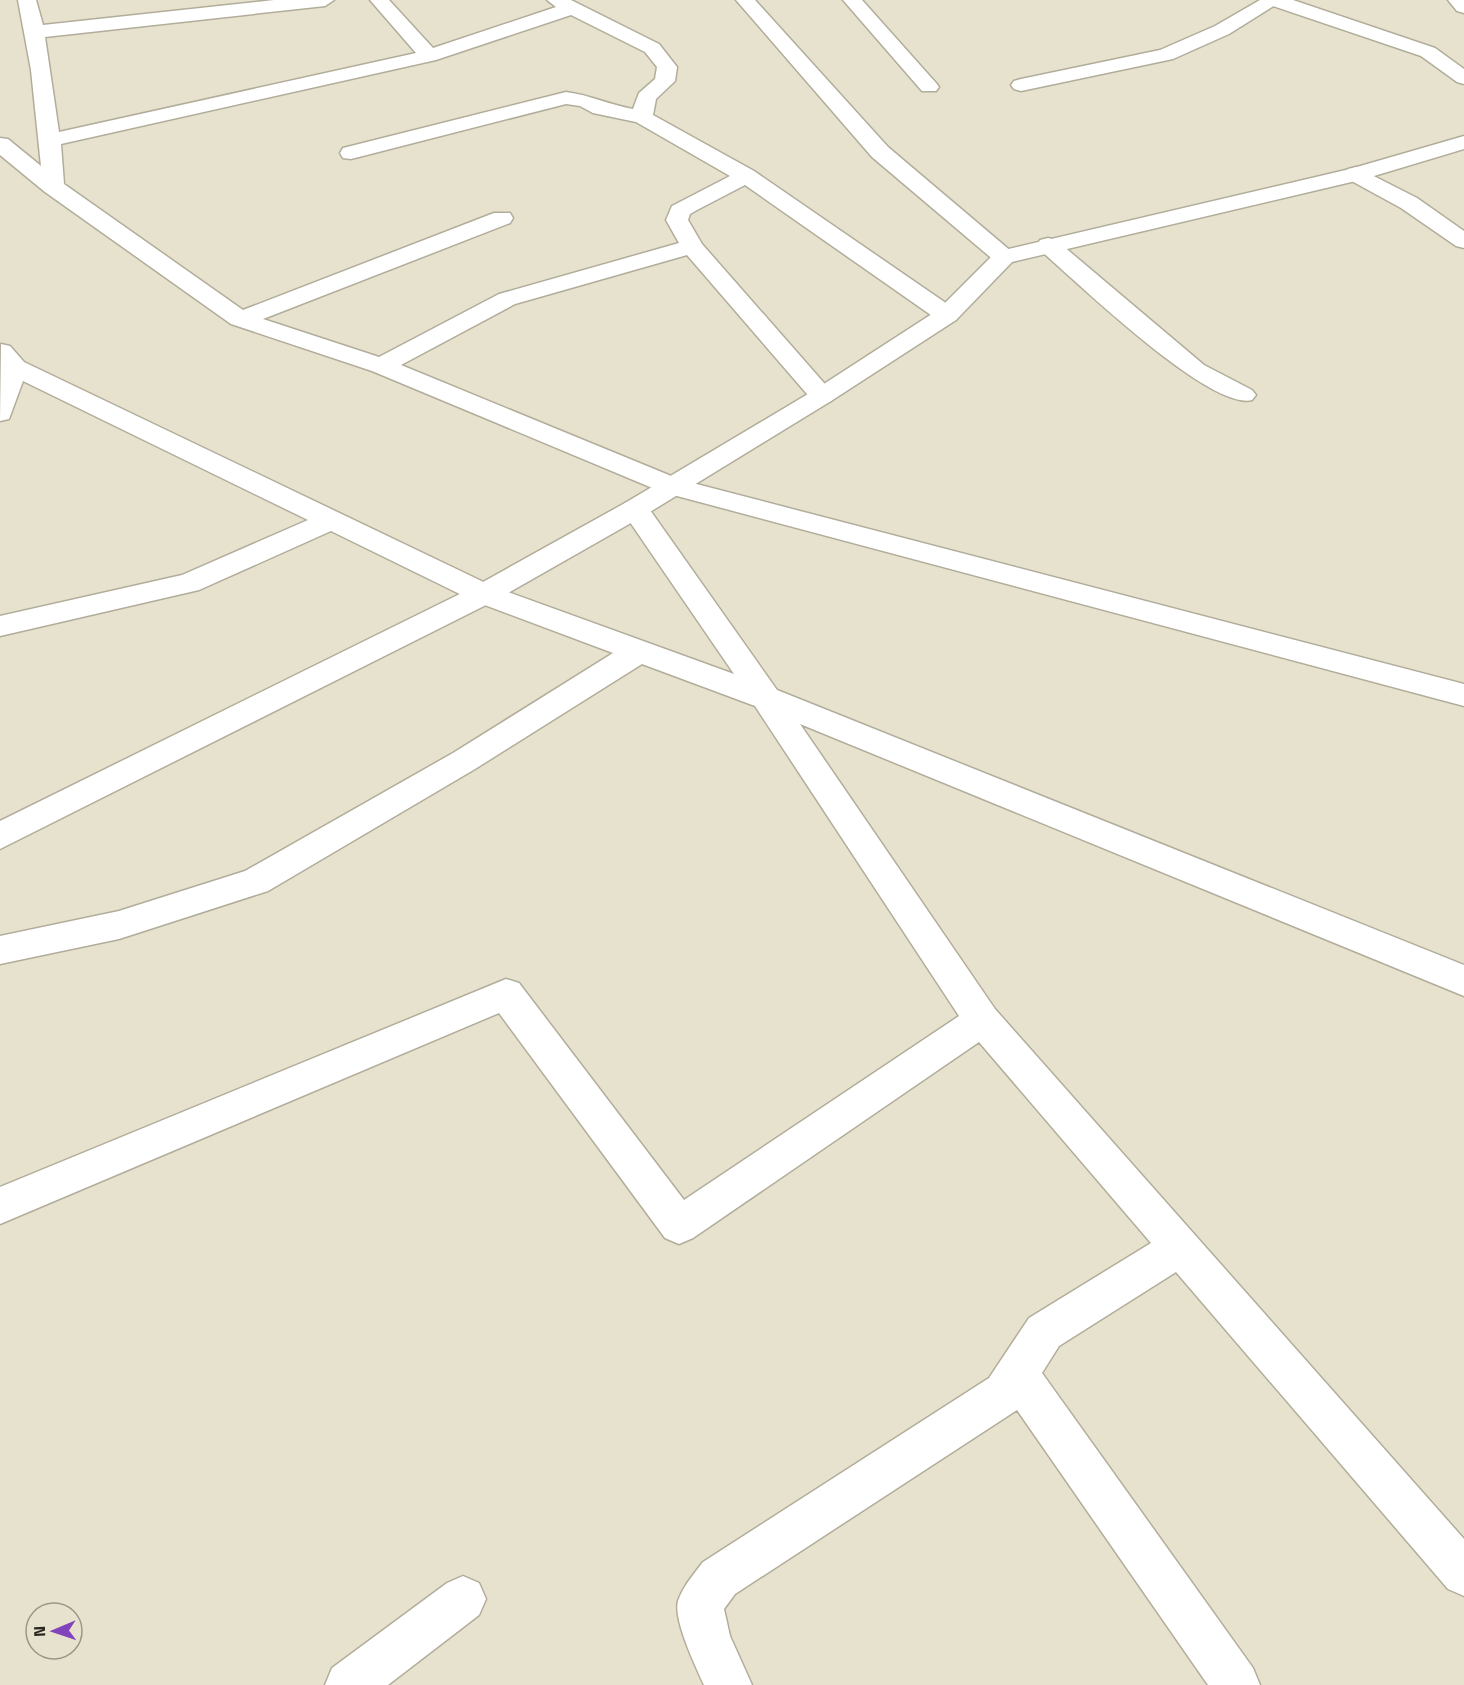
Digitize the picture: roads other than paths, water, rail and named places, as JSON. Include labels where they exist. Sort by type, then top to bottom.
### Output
[{"type":"street","points":[[27,0],[36,32],[49,118],[53,187]]},
{"type":"street","points":[[36,32],[325,0]]},
{"type":"street","points":[[379,0],[429,56]]},
{"type":"street","points":[[745,0],[880,152],[1004,257]]},
{"type":"street","points":[[852,0],[929,87]]},
{"type":"street","points":[[1021,85],[1166,56],[1222,30],[1274,0],[1428,52],[1464,78]]},
{"type":"street","points":[[1458,0],[1464,7]]},
{"type":"street","points":[[50,140],[429,56],[562,4],[652,48],[667,67],[665,81],[646,98],[642,117]]},
{"type":"street","points":[[351,153],[566,98],[586,101],[600,109],[642,117],[746,176],[947,315]]},
{"type":"street","points":[[0,836],[484,594],[635,509],[822,396],[947,315],[993,272],[1004,257],[1356,174],[1464,142]]},
{"type":"street","points":[[0,144],[53,187],[240,319],[381,366],[672,486],[1464,695]]},
{"type":"street","points":[[1356,174],[1409,203],[1464,241]]},
{"type":"street","points":[[746,176],[680,211],[677,220],[692,247],[822,396]]},
{"type":"street","points":[[240,319],[502,218]]},
{"type":"street","points":[[1048,245],[1195,370],[1243,395]]},
{"type":"street","points":[[381,366],[507,299],[596,272],[692,247]]},
{"type":"street","points":[[1,402],[7,358],[484,594],[766,698],[1464,981]]},
{"type":"street","points":[[635,509],[766,698],[982,1020],[1464,1573]]},
{"type":"street","points":[[0,626],[189,583],[332,520]]},
{"type":"street","points":[[0,950],[120,925],[256,881],[464,761],[639,651]]},
{"type":"street","points":[[0,1206],[506,993],[679,1225],[982,1020]]},
{"type":"street","points":[[728,1685],[707,1639],[700,1604],[719,1578],[1004,1393],[1044,1332],[1180,1247]]},
{"type":"street","points":[[1017,1374],[1236,1685]]},
{"type":"street","points":[[349,1685],[463,1599]]}]
